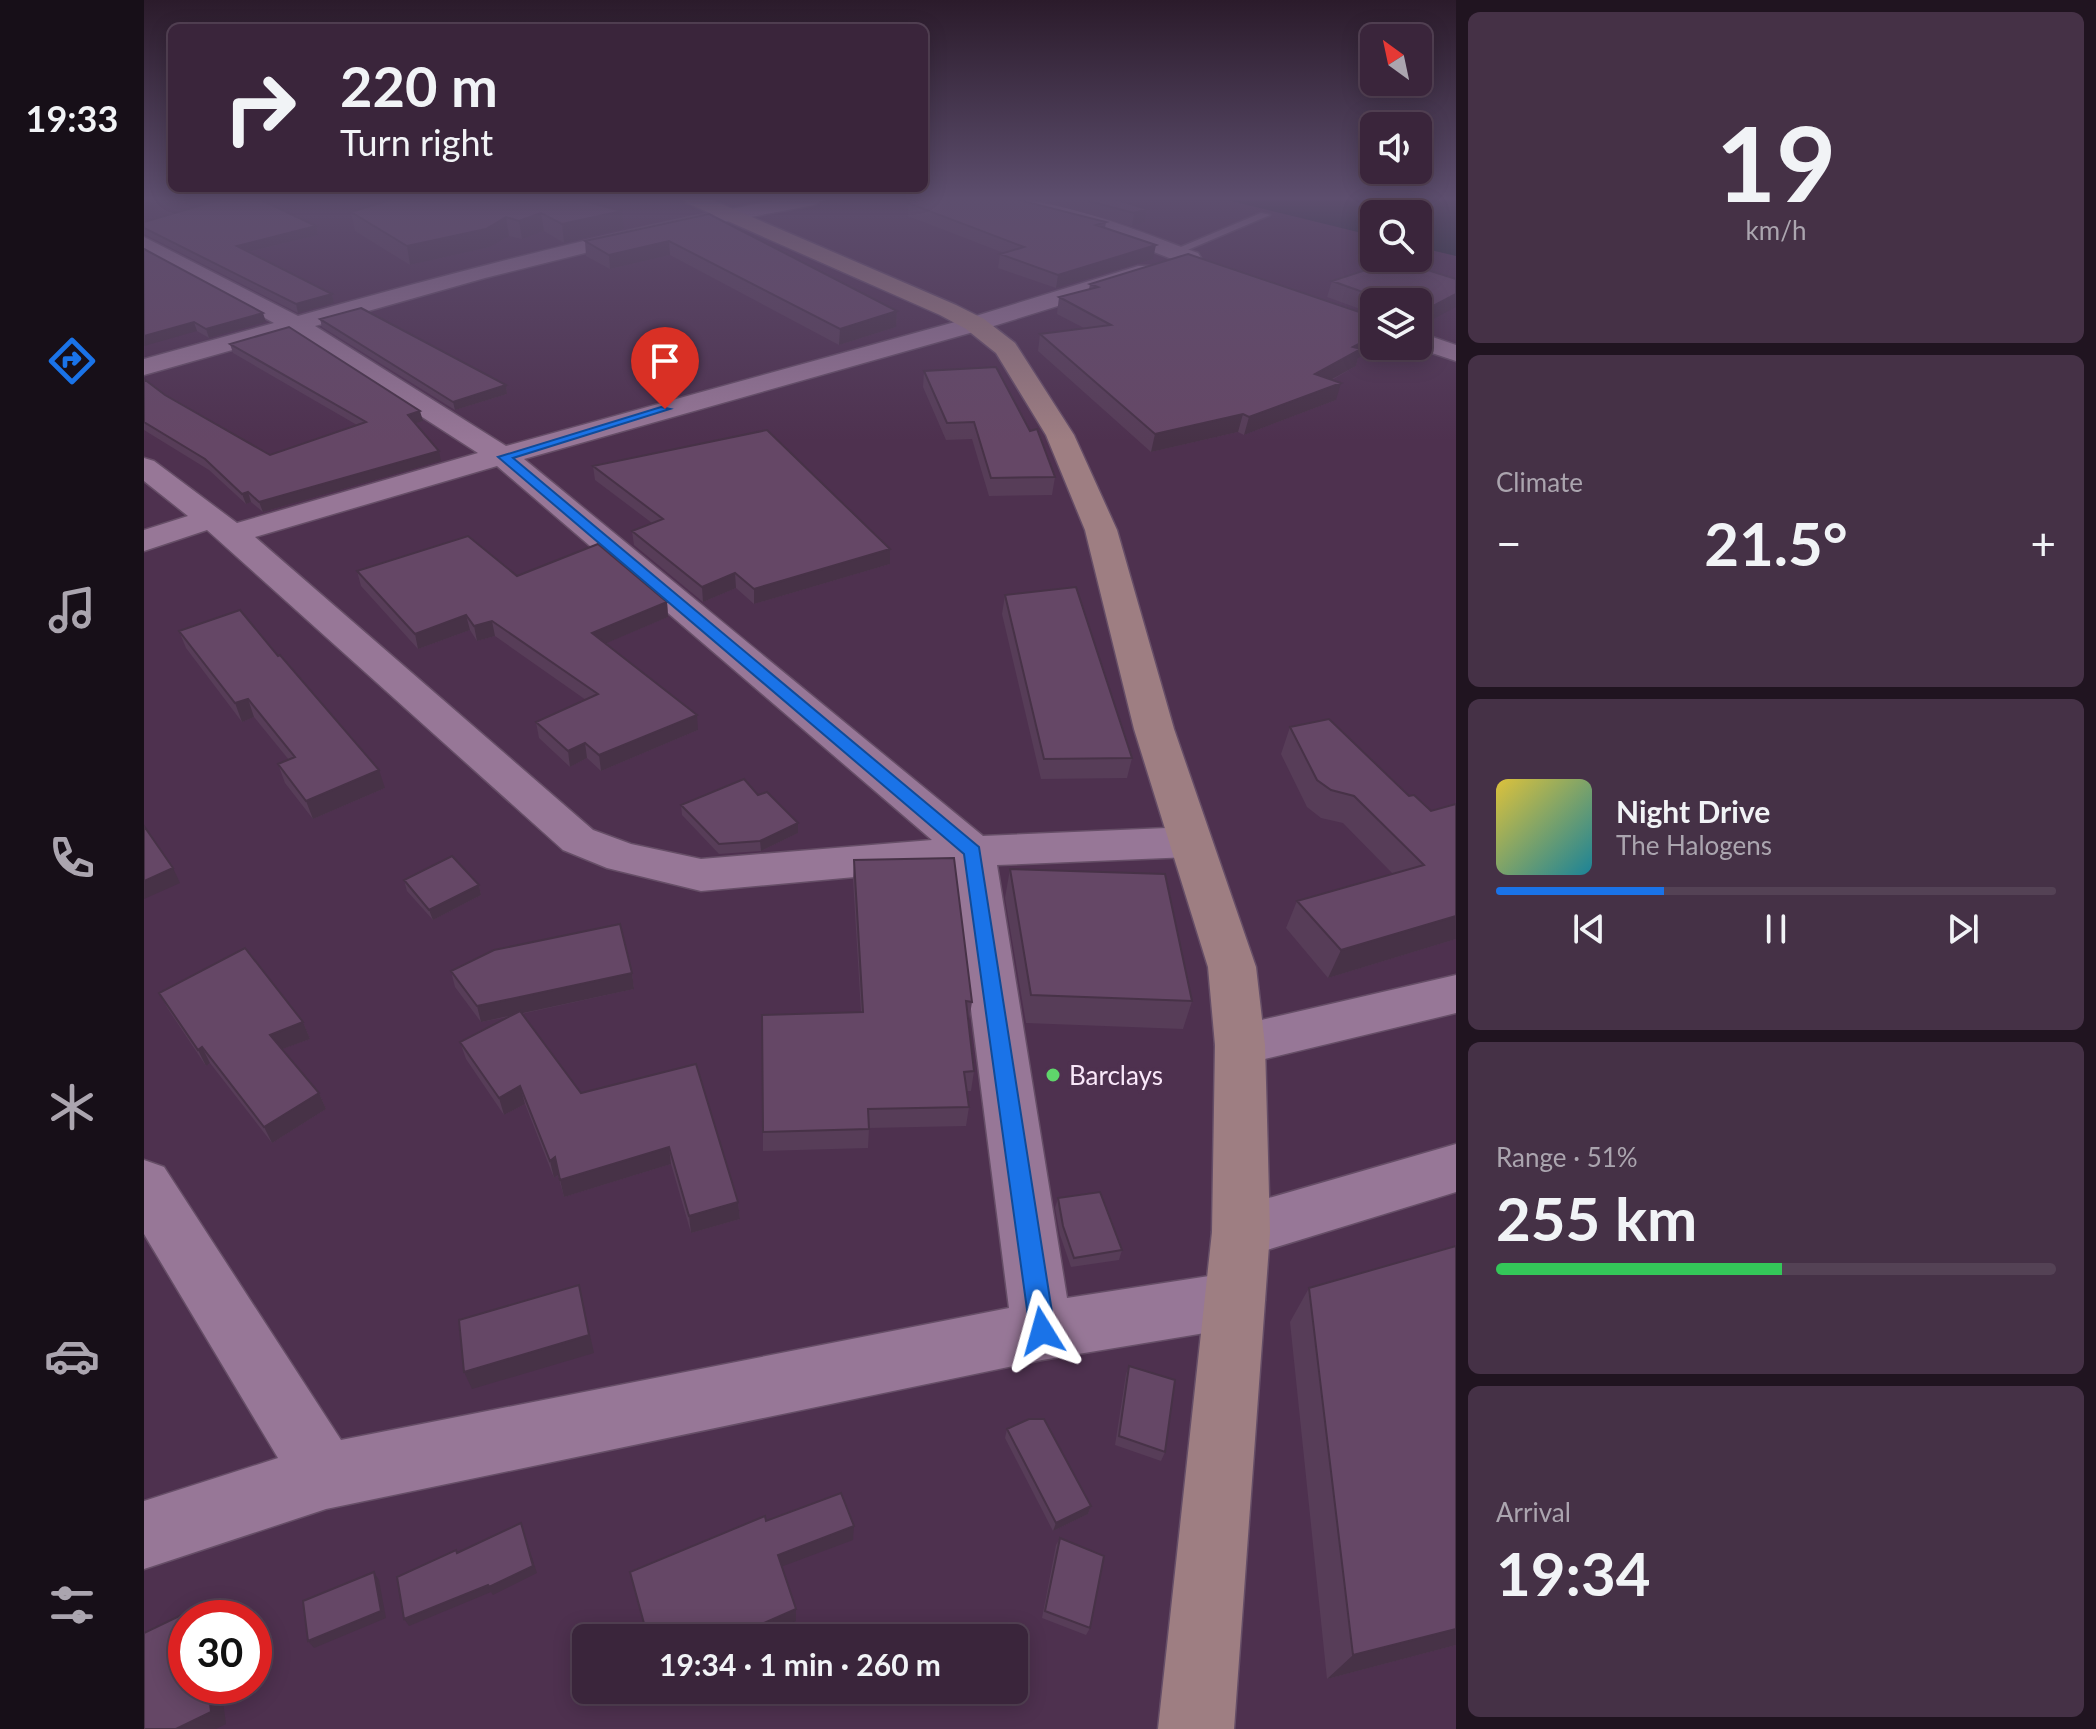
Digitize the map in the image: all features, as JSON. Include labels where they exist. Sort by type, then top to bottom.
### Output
[{"type":"street","points":[[212,280],[296,325],[504,457],[973,851],[1042,1331]]},
{"type":"street","points":[[144,367],[454,280]]},
{"type":"street","points":[[876,280],[975,324],[1006,348],[1060,435],[1101,530],[1154,729],[1232,967],[1240,1045],[1241,1232],[1196,1729]]},
{"type":"street","points":[[144,541],[222,526],[504,457],[691,401],[975,324],[1108,280]]},
{"type":"street","points":[[1432,345],[1456,353]]},
{"type":"street","points":[[144,467],[222,526],[578,840],[622,857],[701,875],[973,851],[1190,842]]},
{"type":"street","points":[[1240,1045],[1456,994]]},
{"type":"street","points":[[1241,1232],[1456,1168]]},
{"type":"street","points":[[144,1184],[326,1476]]},
{"type":"street","points":[[144,1535],[326,1476],[1042,1331],[1235,1300]]},
{"type":"building","points":[[144,280],[201,280],[263,313],[206,329],[194,322],[144,336]]},
{"type":"building","points":[[247,280],[304,280],[332,294],[296,304]]},
{"type":"building","points":[[744,280],[836,280],[897,311],[840,329]]},
{"type":"building","points":[[1104,280],[1264,280],[1360,312],[1360,343],[1353,347],[1360,350],[1315,374],[1341,383],[1249,417],[1243,414],[1155,434],[1040,334],[1111,325],[1059,297],[1098,287],[1090,284]]},
{"type":"building","points":[[1456,280],[1456,294],[1432,307],[1432,288],[1360,288],[1360,291],[1332,281]]},
{"type":"building","points":[[361,308],[506,385],[453,402],[320,319]]},
{"type":"building","points":[[289,327],[420,411],[408,415],[439,451],[259,502],[248,492],[242,494],[205,459],[144,422],[144,379],[165,395],[270,455],[366,422],[230,344]]},
{"type":"building","points":[[996,367],[1030,431],[1037,429],[1055,477],[991,478],[974,422],[947,423],[924,371]]},
{"type":"building","points":[[767,430],[890,549],[754,589],[735,573],[702,587],[632,531],[663,519],[593,466]]},
{"type":"building","points":[[468,536],[517,576],[598,544],[667,602],[592,633],[697,715],[599,755],[585,743],[568,751],[536,722],[598,694],[492,621],[474,626],[466,615],[415,634],[357,571]]},
{"type":"building","points":[[1076,587],[1132,758],[1044,759],[1005,595]]},
{"type":"building","points":[[240,610],[379,770],[306,801],[278,764],[295,757],[248,699],[235,703],[179,631]]},
{"type":"building","points":[[1329,719],[1409,796],[1414,795],[1431,811],[1456,804],[1456,916],[1341,950],[1297,901],[1424,865],[1354,796],[1331,790],[1317,780],[1290,727]]},
{"type":"building","points":[[744,779],[758,795],[767,792],[798,823],[760,841],[719,844],[681,805]]},
{"type":"building","points":[[144,826],[173,868],[144,881]]},
{"type":"building","points":[[452,856],[479,885],[429,910],[404,880]]},
{"type":"building","points":[[954,858],[972,1002],[966,1001],[974,1071],[964,1072],[969,1107],[868,1109],[869,1129],[763,1132],[762,1015],[863,1012],[854,860]]},
{"type":"building","points":[[1010,869],[1165,874],[1192,1001],[1031,995]]},
{"type":"building","points":[[620,924],[632,973],[477,1006],[451,971],[494,950]]},
{"type":"building","points":[[245,948],[303,1022],[270,1035],[319,1093],[264,1127],[202,1047],[198,1050],[159,993]]},
{"type":"building","points":[[520,1011],[581,1093],[696,1064],[738,1202],[689,1216],[669,1147],[560,1180],[555,1157],[550,1161],[520,1086],[499,1098],[460,1042]]},
{"type":"building","points":[[1100,1192],[1122,1250],[1074,1258],[1058,1198]]},
{"type":"building","points":[[1456,1246],[1456,1629],[1353,1655],[1309,1288]]},
{"type":"building","points":[[579,1285],[589,1335],[464,1372],[459,1320]]},
{"type":"building","points":[[1129,1366],[1175,1380],[1165,1452],[1119,1436]]},
{"type":"building","points":[[1029,1419],[1044,1419],[1091,1506],[1056,1523],[1007,1429]]},
{"type":"building","points":[[841,1493],[854,1526],[778,1555],[796,1609],[762,1624],[644,1624],[630,1572],[765,1516],[766,1521]]},
{"type":"building","points":[[521,1523],[533,1566],[489,1587],[404,1619],[397,1577]]},
{"type":"building","points":[[1060,1538],[1104,1556],[1090,1628],[1045,1611]]},
{"type":"building","points":[[374,1572],[381,1611],[308,1641],[303,1601]]},
{"type":"building","points":[[168,1621],[168,1704],[210,1704],[211,1712],[176,1729],[144,1729],[144,1633]]},
{"type":"place","name":"Barclays","points":[[1053,1075]]},
{"type":"route","points":[[665,409],[504,457],[973,851],[1042,1331]]}]
